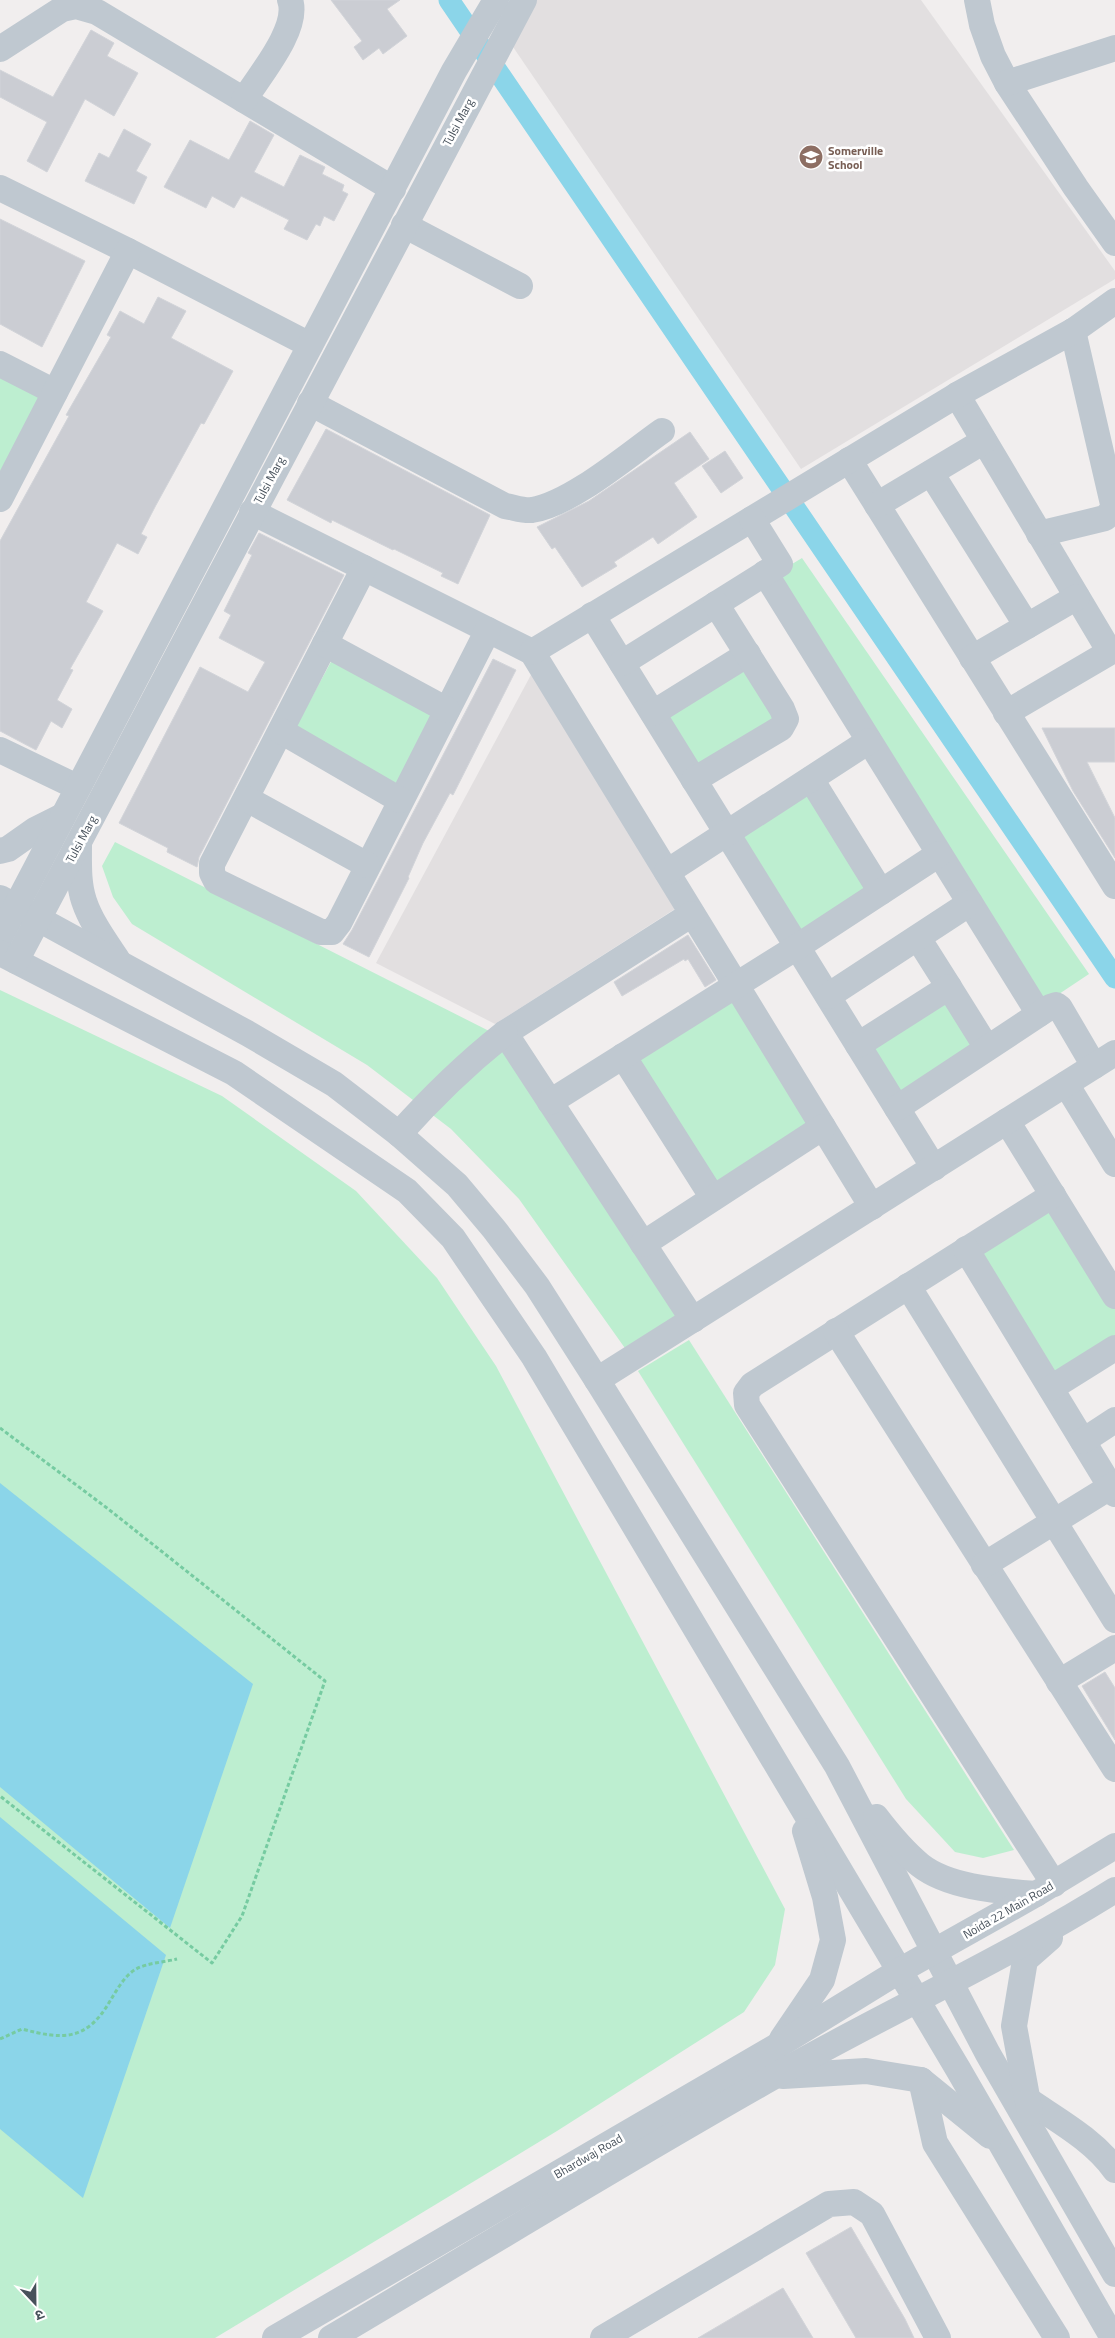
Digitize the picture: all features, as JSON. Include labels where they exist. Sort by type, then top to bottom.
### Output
[{"type":"street","points":[[244,100],[287,33],[292,17],[290,0]]},
{"type":"street","points":[[977,0],[982,25],[993,56],[1006,83],[1115,243]]},
{"type":"street","name":"Tulsi Marg","points":[[0,936],[8,902],[63,816],[454,71],[508,4]]},
{"type":"street","name":"Tulsi Marg","points":[[8,957],[39,918],[474,93],[508,4]]},
{"type":"street","points":[[0,49],[62,9],[76,6],[97,12],[393,188]]},
{"type":"street","points":[[1006,83],[1115,48]]},
{"type":"street","points":[[0,188],[128,251],[310,346]]},
{"type":"street","points":[[404,225],[520,286]]},
{"type":"street","points":[[0,499],[128,251]]},
{"type":"street","points":[[532,652],[956,395],[1073,331],[1115,301]]},
{"type":"street","points":[[1039,534],[1105,518],[1112,512],[1113,504],[1073,331]]},
{"type":"street","points":[[0,364],[55,392]]},
{"type":"street","points":[[956,395],[1110,652],[1006,713]]},
{"type":"street","points":[[310,403],[505,506],[529,510],[548,506],[569,496],[662,431]]},
{"type":"street","points":[[877,505],[984,441]]},
{"type":"street","points":[[849,460],[1115,886]]},
{"type":"street","points":[[931,473],[1027,626]]},
{"type":"street","points":[[252,512],[532,652],[872,1207]]},
{"type":"street","points":[[622,664],[780,564],[762,513]]},
{"type":"street","points":[[364,568],[212,864],[212,873],[216,881],[321,932],[332,932],[488,630]]},
{"type":"street","points":[[765,573],[1039,1014]]},
{"type":"street","points":[[972,658],[1077,597]]},
{"type":"street","points":[[694,780],[781,728],[786,719],[782,709],[716,604]]},
{"type":"street","points":[[592,615],[934,1168]]},
{"type":"street","points":[[325,644],[447,710]]},
{"type":"street","points":[[653,713],[748,654]]},
{"type":"street","points":[[281,731],[400,800]]},
{"type":"street","points":[[667,872],[869,741]]},
{"type":"street","points":[[0,750],[78,787]]},
{"type":"street","points":[[812,779],[881,892]]},
{"type":"street","points":[[246,799],[367,865]]},
{"type":"street","points":[[0,851],[8,849],[35,830],[63,816]]},
{"type":"street","points":[[79,842],[79,878],[84,901],[96,927],[119,962]]},
{"type":"street","points":[[550,1102],[797,947],[939,854]]},
{"type":"street","points":[[8,902],[247,1033],[334,1084],[399,1134],[457,1185],[494,1229],[537,1286],[837,1766],[950,1984],[1115,2274]]},
{"type":"street","points":[[828,996],[970,903]]},
{"type":"street","points":[[399,1134],[461,1068],[505,1033],[692,914]]},
{"type":"street","points":[[918,938],[987,1048]]},
{"type":"street","points":[[8,957],[234,1073],[407,1191],[453,1238],[534,1357],[792,1790],[1114,2338]]},
{"type":"street","points":[[858,1045],[949,987]]},
{"type":"street","points":[[597,1380],[1105,1060],[1060,1008],[1050,1006],[896,1108]]},
{"type":"street","points":[[505,1033],[693,1320]]},
{"type":"street","points":[[623,1056],[713,1198]]},
{"type":"street","points":[[1066,1084],[1115,1164]]},
{"type":"street","points":[[1008,1121],[1115,1296]]},
{"type":"street","points":[[643,1244],[823,1127]]},
{"type":"street","points":[[837,1766],[895,1841],[922,1867],[957,1883],[995,1891],[1045,1889],[747,1405],[746,1393],[752,1385],[1053,1195]]},
{"type":"street","points":[[966,1250],[1113,1488],[984,1565]]},
{"type":"street","points":[[908,1286],[1115,1620]]},
{"type":"street","points":[[836,1331],[1115,1769]]},
{"type":"street","points":[[1051,1388],[1115,1348]]},
{"type":"street","points":[[1083,1441],[1115,1420]]},
{"type":"street","points":[[1059,1682],[1115,1648]]},
{"type":"street","points":[[777,2046],[822,1980],[833,1940],[825,1897],[792,1790]]},
{"type":"street","name":"Noida 22 Main Road","points":[[899,1971],[1045,1889],[1115,1846]]},
{"type":"street","points":[[916,2001],[1076,1914],[1115,1890]]},
{"type":"street","points":[[1034,2134],[1014,2026],[1026,1960],[1076,1914]]},
{"type":"street","name":"Bhardwaj Road","points":[[274,2338],[777,2046],[899,1971]]},
{"type":"street","name":"Bhardwaj Road","points":[[331,2338],[774,2077],[916,2001]]},
{"type":"street","points":[[774,2077],[866,2071],[921,2080],[1002,2146]]},
{"type":"street","points":[[921,2080],[935,2143],[1057,2338]]},
{"type":"street","points":[[1028,2100],[1082,2138],[1109,2162],[1115,2170]]},
{"type":"street","points":[[604,2338],[829,2204],[854,2202],[872,2214],[938,2338]]},
{"type":"path","points":[[0,1428],[107,1508],[325,1681],[242,1916],[212,1963],[0,1796]]},
{"type":"path","points":[[0,2039],[22,2028],[48,2036],[77,2035],[104,2011],[121,1982],[137,1968],[177,1959]]},
{"type":"shaded area","name":"Somerville School","points":[[535,0],[921,0],[1115,271],[1115,279],[801,469],[511,44]]},
{"type":"shaded area","points":[[532,673],[678,907],[495,1024],[376,963]]},
{"type":"green space","points":[[0,376],[40,397],[0,472]]},
{"type":"green space","points":[[802,558],[1089,974],[1041,1006],[774,575]]},
{"type":"green space","points":[[333,658],[438,714],[398,788],[293,732]]},
{"type":"green space","points":[[746,660],[783,718],[695,773],[658,715]]},
{"type":"green space","points":[[809,786],[877,890],[799,940],[732,835]]},
{"type":"green space","points":[[115,842],[497,1035],[680,1318],[627,1351],[519,1199],[451,1129],[367,1065],[132,924],[113,897],[102,866]]},
{"type":"green space","points":[[0,990],[222,1096],[356,1191],[437,1278],[496,1366],[785,1909],[775,1965],[744,2012],[557,2131],[215,2338],[0,2338]]},
{"type":"green space","points":[[948,992],[983,1048],[898,1101],[862,1046]]},
{"type":"green space","points":[[734,996],[816,1126],[714,1190],[632,1060]]},
{"type":"green space","points":[[1053,1207],[1115,1306],[1115,1342],[1054,1379],[976,1255]]},
{"type":"green space","points":[[689,1340],[1014,1850],[983,1858],[955,1852],[906,1799],[638,1371]]},
{"type":"water","points":[[0,1483],[253,1684],[170,1928],[0,1787]]},
{"type":"water","points":[[0,1817],[166,1955],[83,2198],[0,2129]]},
{"type":"building","points":[[331,0],[400,0],[387,9],[407,36],[383,54],[379,48],[363,60],[354,47],[362,41]]},
{"type":"building","points":[[91,30],[114,43],[107,56],[138,73],[114,116],[85,99],[47,172],[27,161],[47,122],[0,97],[0,70],[53,97]]},
{"type":"building","points":[[250,121],[274,135],[254,172],[284,187],[300,155],[325,167],[322,174],[344,185],[342,191],[348,194],[334,221],[324,216],[320,226],[316,224],[307,240],[284,229],[289,220],[241,196],[234,208],[212,196],[206,208],[164,187],[190,140],[229,160]]},
{"type":"building","points":[[124,129],[151,144],[136,171],[147,177],[134,204],[85,181],[99,153],[109,158]]},
{"type":"building","points":[[0,219],[85,261],[42,347],[0,324]]},
{"type":"building","points":[[158,297],[186,311],[171,338],[233,371],[204,424],[201,423],[156,505],[141,534],[147,537],[138,554],[117,543],[86,602],[103,611],[70,669],[73,670],[57,700],[72,709],[62,728],[51,721],[36,750],[0,731],[0,541],[69,416],[66,415],[111,337],[107,335],[120,311],[144,324]]},
{"type":"building","points":[[326,429],[490,515],[458,584],[441,576],[443,573],[332,520],[331,523],[287,500]]},
{"type":"building","points":[[690,432],[709,459],[674,483],[697,517],[658,544],[653,537],[614,562],[617,566],[582,587],[555,547],[552,549],[537,527],[589,501]]},
{"type":"building","points":[[725,451],[743,478],[721,493],[702,466]]},
{"type":"building","points":[[259,533],[344,575],[199,857],[197,867],[167,852],[168,848],[119,823],[200,667],[248,692],[265,662],[219,638],[231,615],[224,611],[252,555],[248,553]]},
{"type":"building","points":[[493,659],[516,670],[453,795],[450,793],[423,843],[409,878],[369,957],[343,944]]},
{"type":"building","points":[[1042,728],[1115,728],[1115,762],[1087,762],[1115,818],[1115,858],[1073,791]]},
{"type":"building","points":[[688,935],[716,980],[705,987],[688,959],[685,961],[684,959],[622,996],[614,982]]},
{"type":"building","points":[[1105,1672],[1115,1688],[1115,1740],[1082,1686]]},
{"type":"building","points":[[851,2227],[905,2319],[914,2338],[856,2338],[806,2253]]},
{"type":"building","points":[[783,2288],[813,2338],[698,2338]]},
{"type":"waterway","points":[[449,0],[1115,978]]},
{"type":"place","name":"Somerville School","points":[[811,157]]}]
